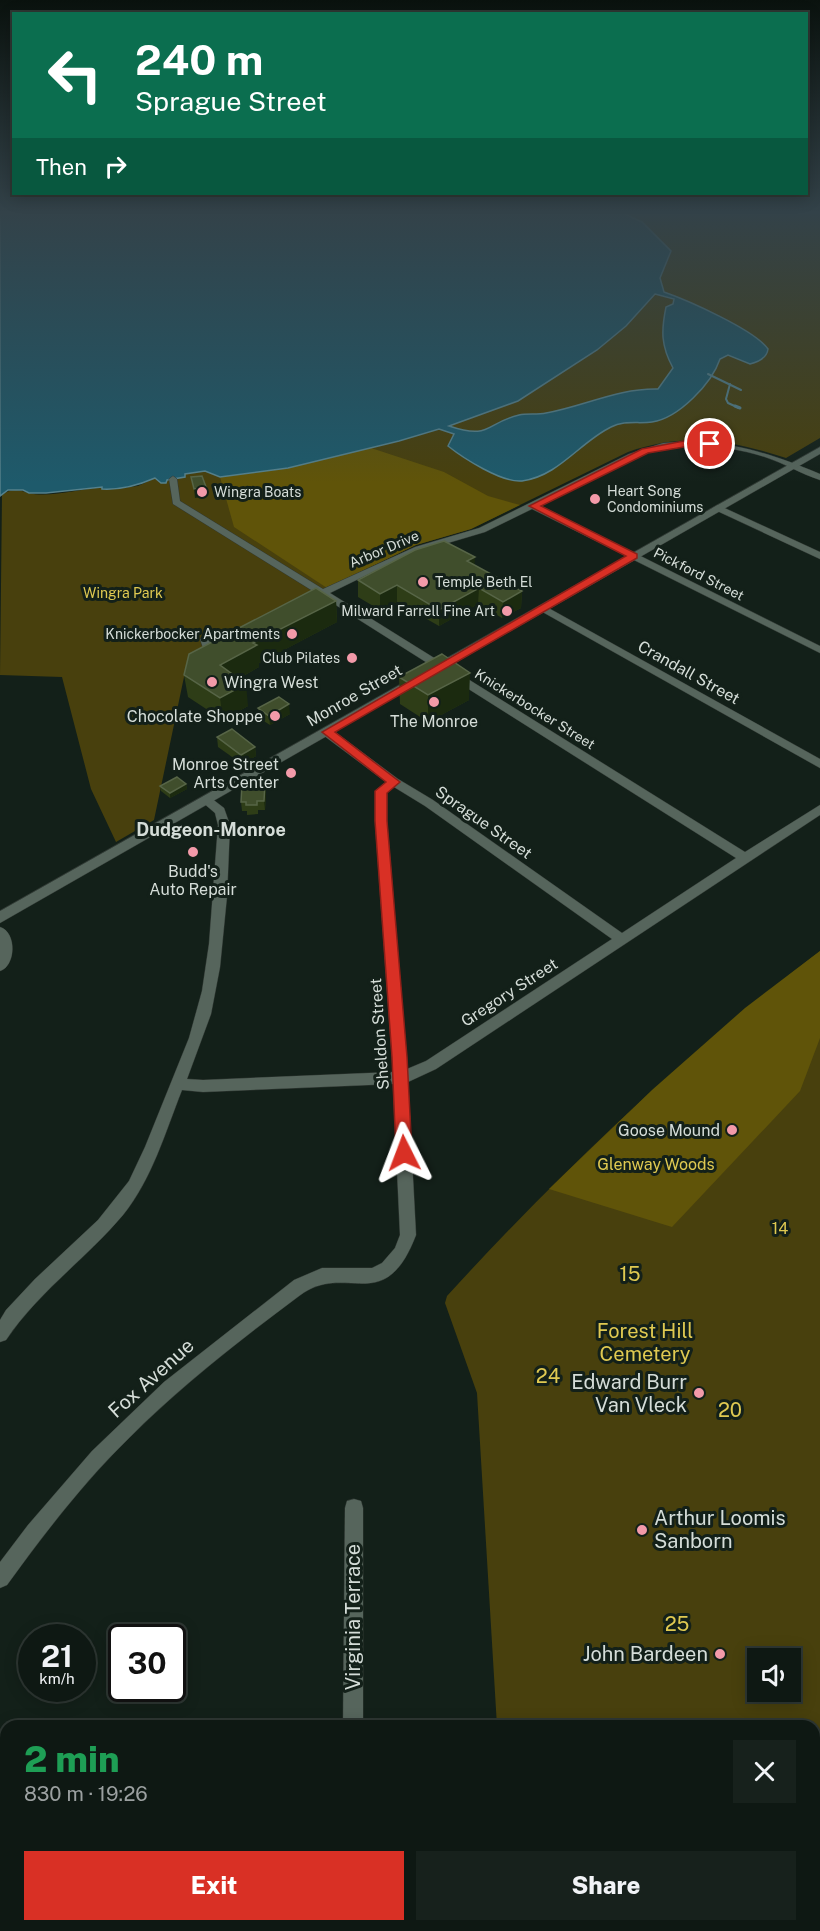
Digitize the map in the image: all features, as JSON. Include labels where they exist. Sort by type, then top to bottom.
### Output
[{"type":"main road","name":"Monroe Street","points":[[0,918],[820,450]]},
{"type":"street","name":"Arbor Drive","points":[[304,603],[391,560],[418,549],[482,530],[632,456],[663,446],[697,444],[733,447],[767,455],[820,477]]},
{"type":"street","name":"Knickerbocker Street","points":[[173,479],[176,502],[745,858]]},
{"type":"street","name":"Pickford Street","points":[[534,506],[820,650]]},
{"type":"street","points":[[718,508],[820,556]]},
{"type":"street","name":"Crandall Street","points":[[543,608],[820,764]]},
{"type":"street","name":"Sprague Street","points":[[327,732],[394,782],[429,803],[621,939]]},
{"type":"street","name":"Sheldon Street","points":[[374,1276],[388,1268],[401,1253],[408,1235],[400,1078],[380,804],[381,791],[394,782]]},
{"type":"street","points":[[0,1334],[32,1293],[92,1238],[120,1206],[137,1182],[178,1084],[203,1016],[213,973],[224,825],[220,811],[207,801]]},
{"type":"street","name":"Gregory Street","points":[[178,1084],[203,1086],[400,1078],[431,1065],[820,809]]},
{"type":"street","points":[[0,932],[5,938],[6,945],[0,966]]},
{"type":"street","name":"Fox Avenue","points":[[0,1578],[25,1544],[98,1457],[158,1398],[261,1314],[300,1285],[322,1276],[374,1276]]},
{"type":"street","name":"Virginia Terrace","points":[[353,1720],[354,1508]]},
{"type":"green space","name":"Wingra Park","points":[[648,302],[820,302],[820,438],[786,458],[726,443],[688,440],[628,452],[471,529],[416,545],[327,588],[184,677],[154,820],[116,842],[91,789],[62,677],[0,675],[2,495],[15,490],[45,494],[102,487],[111,489],[138,486],[155,478],[167,480],[205,471],[220,477],[288,468],[399,441],[518,401],[597,350],[626,326]]},
{"type":"green space","points":[[368,447],[444,472],[488,496],[520,505],[471,529],[416,545],[327,588],[234,527],[220,477],[288,468]]},
{"type":"green space","name":"Forest Hill Cemetery","points":[[820,951],[820,1720],[497,1720],[477,1393],[445,1303],[447,1296],[534,1204],[673,1072]]},
{"type":"green space","name":"Glenway Woods","points":[[820,951],[820,1038],[800,1091],[672,1227],[549,1189],[652,1090],[745,1008]]},
{"type":"water","points":[[0,302],[648,302],[626,326],[597,350],[518,401],[449,426],[473,431],[487,429],[519,415],[543,414],[615,394],[658,389],[673,368],[664,345],[663,324],[666,307],[673,302],[688,302],[704,309],[750,333],[768,349],[764,357],[750,364],[728,355],[720,359],[702,388],[673,414],[652,422],[626,423],[611,427],[547,473],[522,481],[504,478],[473,463],[448,446],[454,434],[439,429],[288,468],[220,477],[205,471],[185,474],[185,477],[167,480],[166,483],[161,483],[155,478],[116,489],[102,489],[102,487],[46,493],[8,490],[0,496]]},
{"type":"building","points":[[202,476],[206,487],[194,489],[191,477]]},
{"type":"building","points":[[444,541],[475,557],[467,561],[522,591],[503,602],[479,588],[439,610],[397,585],[380,594],[358,580],[415,550]]},
{"type":"building","points":[[316,588],[336,601],[253,643],[257,645],[220,665],[246,684],[220,698],[184,675],[189,654]]},
{"type":"building","points":[[442,654],[470,673],[428,695],[399,677]]},
{"type":"building","points":[[279,697],[289,704],[269,716],[258,708]]},
{"type":"building","points":[[232,729],[255,747],[241,755],[217,737]]},
{"type":"building","points":[[177,777],[186,784],[170,793],[160,786]]},
{"type":"building","points":[[265,783],[264,801],[257,801],[257,805],[246,805],[246,802],[241,802],[242,784]]},
{"type":"waterway","points":[[708,374],[730,385]]},
{"type":"waterway","points":[[730,385],[741,390]]},
{"type":"waterway","points":[[730,385],[726,399],[728,403],[739,408]]},
{"type":"waterway","points":[[735,406],[740,408]]},
{"type":"place","name":"Wingra Boats","points":[[202,492]]},
{"type":"place","name":"Heart Song Condominiums","points":[[595,499]]},
{"type":"place","name":"Temple Beth El","points":[[423,582]]},
{"type":"place","name":"Milward Farrell Fine Art","points":[[507,611]]},
{"type":"place","name":"Knickerbocker Apartments","points":[[292,634]]},
{"type":"place","name":"Club Pilates","points":[[352,658]]},
{"type":"place","name":"Wingra West","points":[[212,682]]},
{"type":"place","name":"The Monroe","points":[[434,702]]},
{"type":"place","name":"Chocolate Shoppe","points":[[275,716]]},
{"type":"place","name":"Monroe Street Arts Center","points":[[291,773]]},
{"type":"place","name":"Budd's Auto Repair","points":[[193,852]]},
{"type":"place","name":"Goose Mound","points":[[732,1130]]},
{"type":"place","name":"Edward Burr Van Vleck","points":[[699,1393]]},
{"type":"place","name":"Arthur Loomis Sanborn","points":[[642,1530]]},
{"type":"place","name":"John Bardeen","points":[[720,1654]]},
{"type":"district","name":"Dudgeon-Monroe","points":[[211,830]]},
{"type":"route","points":[[404,1153],[380,795],[384,788],[394,782],[327,732],[634,556],[534,506],[645,451],[663,446],[710,444]]},
{"type":"park label","name":"14","points":[[780,1228]]},
{"type":"park label","name":"15","points":[[630,1274]]},
{"type":"park label","name":"24","points":[[548,1376]]},
{"type":"park label","name":"20","points":[[730,1410]]},
{"type":"park label","name":"25","points":[[677,1624]]}]
